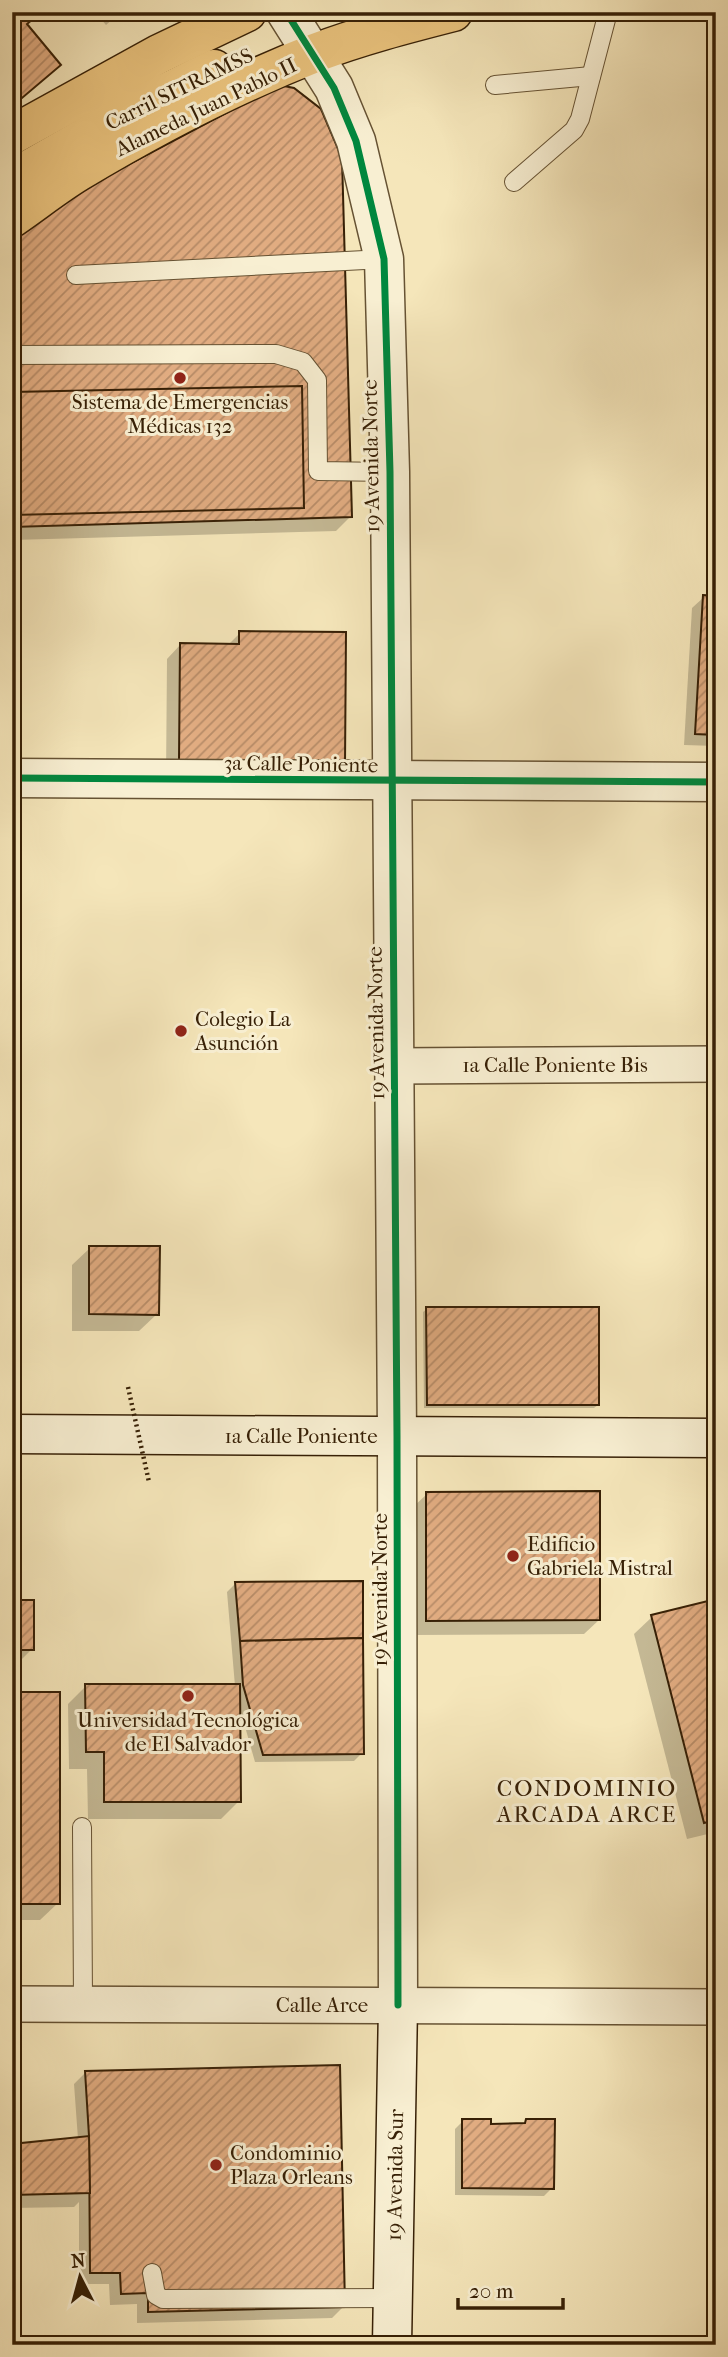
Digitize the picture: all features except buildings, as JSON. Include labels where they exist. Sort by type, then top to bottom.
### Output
[{"type":"main road","points":[[12,135],[159,54],[247,12]]},
{"type":"main road","name":"Carril SITRAMSS","points":[[12,179],[147,102],[300,32],[352,12]]},
{"type":"main road","name":"Alameda Juan Pablo II","points":[[12,218],[76,173],[180,116],[300,32],[356,39],[453,12]]},
{"type":"street","name":"19 Avenida Norte","points":[[300,32],[334,88],[356,141],[384,259],[390,472],[398,2005]]},
{"type":"street","name":"3a Calle Poniente","points":[[12,779],[716,782]]},
{"type":"street","name":"1a Calle Poniente Bis","points":[[394,1066],[716,1064]]},
{"type":"street","name":"1a Calle Poniente","points":[[12,1434],[716,1438]]},
{"type":"street","name":"Calle Arce","points":[[12,2004],[716,2007]]},
{"type":"street","name":"19 Avenida Sur","points":[[393,2345],[398,2005]]},
{"type":"lane","points":[[514,182],[574,130],[580,119],[608,12]]},
{"type":"lane","points":[[495,85],[591,76]]},
{"type":"lane","points":[[76,275],[384,259]]},
{"type":"lane","points":[[12,355],[276,354],[303,362],[317,380],[318,471],[390,472]]},
{"type":"lane","points":[[82,1827],[83,2004]]},
{"type":"lane","points":[[152,2273],[156,2295],[163,2299],[393,2298]]},
{"type":"path","points":[[128,1387],[149,1482]]},
{"type":"cycle path","points":[[286,12],[334,88],[356,141],[384,259],[390,472],[398,2005]]},
{"type":"cycle path","points":[[12,778],[716,782]]},
{"type":"place","name":"Sistema de Emergencias Médicas 132","points":[[180,378]]},
{"type":"place","name":"Colegio La Asunción","points":[[181,1031]]},
{"type":"place","name":"Edificio Gabriela Mistral","points":[[513,1556]]},
{"type":"place","name":"Universidad Tecnológica de El Salvador","points":[[188,1696]]},
{"type":"place","name":"Condominio Plaza Orleans","points":[[216,2165]]},
{"type":"district","name":"CONDOMINIO ARCADA ARCE","points":[[587,1801]]}]
